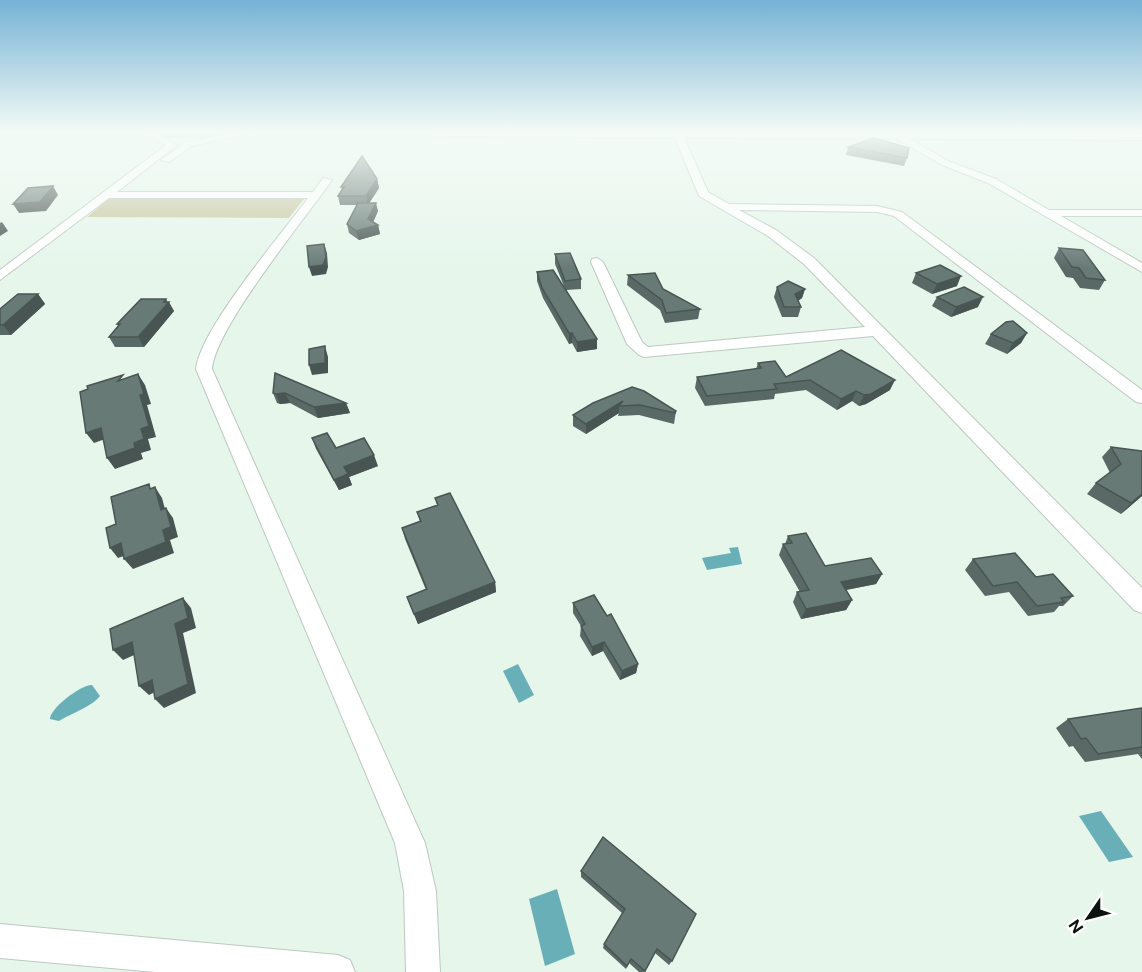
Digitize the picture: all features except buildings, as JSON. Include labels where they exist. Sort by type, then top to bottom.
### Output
[{"type":"street","points":[[0,276],[129,178]]},
{"type":"street","points":[[130,188],[143,178]]},
{"type":"street","points":[[696,178],[701,191],[798,251],[1142,603]]},
{"type":"street","points":[[985,178],[1142,268]]},
{"type":"street","points":[[111,192],[130,188],[321,188]]},
{"type":"street","points":[[111,192],[321,188]]},
{"type":"street","points":[[321,188],[219,328],[205,356],[204,369],[410,843],[420,887],[423,972]]},
{"type":"street","points":[[718,203],[757,209],[877,209],[898,214],[1142,398]]},
{"type":"street","points":[[1046,213],[1142,213]]},
{"type":"street","points":[[597,262],[635,344],[644,352],[875,331]]},
{"type":"street","points":[[0,941],[339,972]]},
{"type":"green space","points":[[118,197],[304,199],[289,218],[87,217],[107,200]]},
{"type":"water","points":[[738,547],[742,564],[707,570],[702,558],[731,553],[729,548]]},
{"type":"water","points":[[518,664],[534,695],[519,703],[503,671]]},
{"type":"water","points":[[92,685],[100,696],[97,700],[59,721],[50,719],[51,714],[67,697],[81,688]]},
{"type":"water","points":[[1101,811],[1133,857],[1109,862],[1079,816]]},
{"type":"water","points":[[557,889],[575,954],[545,966],[529,899]]}]
